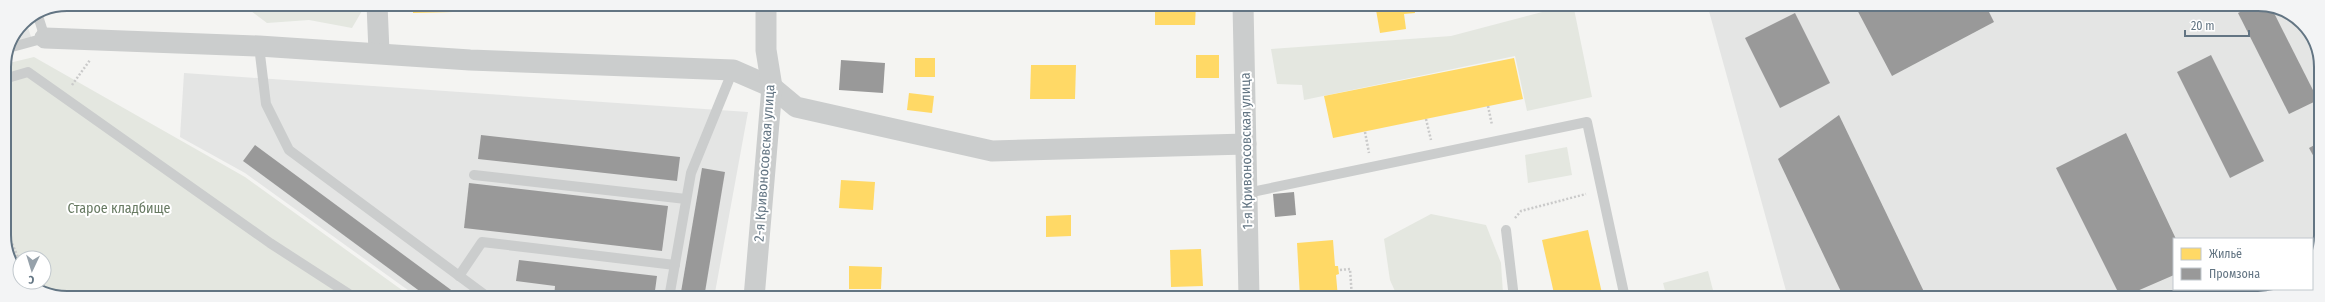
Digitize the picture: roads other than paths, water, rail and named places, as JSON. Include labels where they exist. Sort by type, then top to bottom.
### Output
[{"type":"street","points":[[377,11],[379,52]]},
{"type":"street","name":"2-я Кривоносовская улица","points":[[755,291],[772,87],[766,50],[766,11]]},
{"type":"street","name":"1-я Кривоносовская улица","points":[[1243,11],[1250,291]]},
{"type":"street","points":[[46,38],[379,52],[470,60],[733,70],[772,87],[796,107],[992,151],[1246,144]]},
{"type":"lane","points":[[15,46],[46,38],[39,19]]},
{"type":"lane","points":[[259,46],[266,104],[289,150],[479,291]]},
{"type":"lane","points":[[670,291],[691,173],[733,70]]},
{"type":"lane","points":[[11,77],[28,72],[270,243],[344,291]]},
{"type":"lane","points":[[1247,193],[1587,122],[1624,291]]},
{"type":"lane","points":[[474,175],[686,199]]},
{"type":"lane","points":[[1506,230],[1513,291]]},
{"type":"lane","points":[[459,276],[482,242],[675,265]]},
{"type":"park label","name":"Старое кладбище","points":[[119,208]]}]
